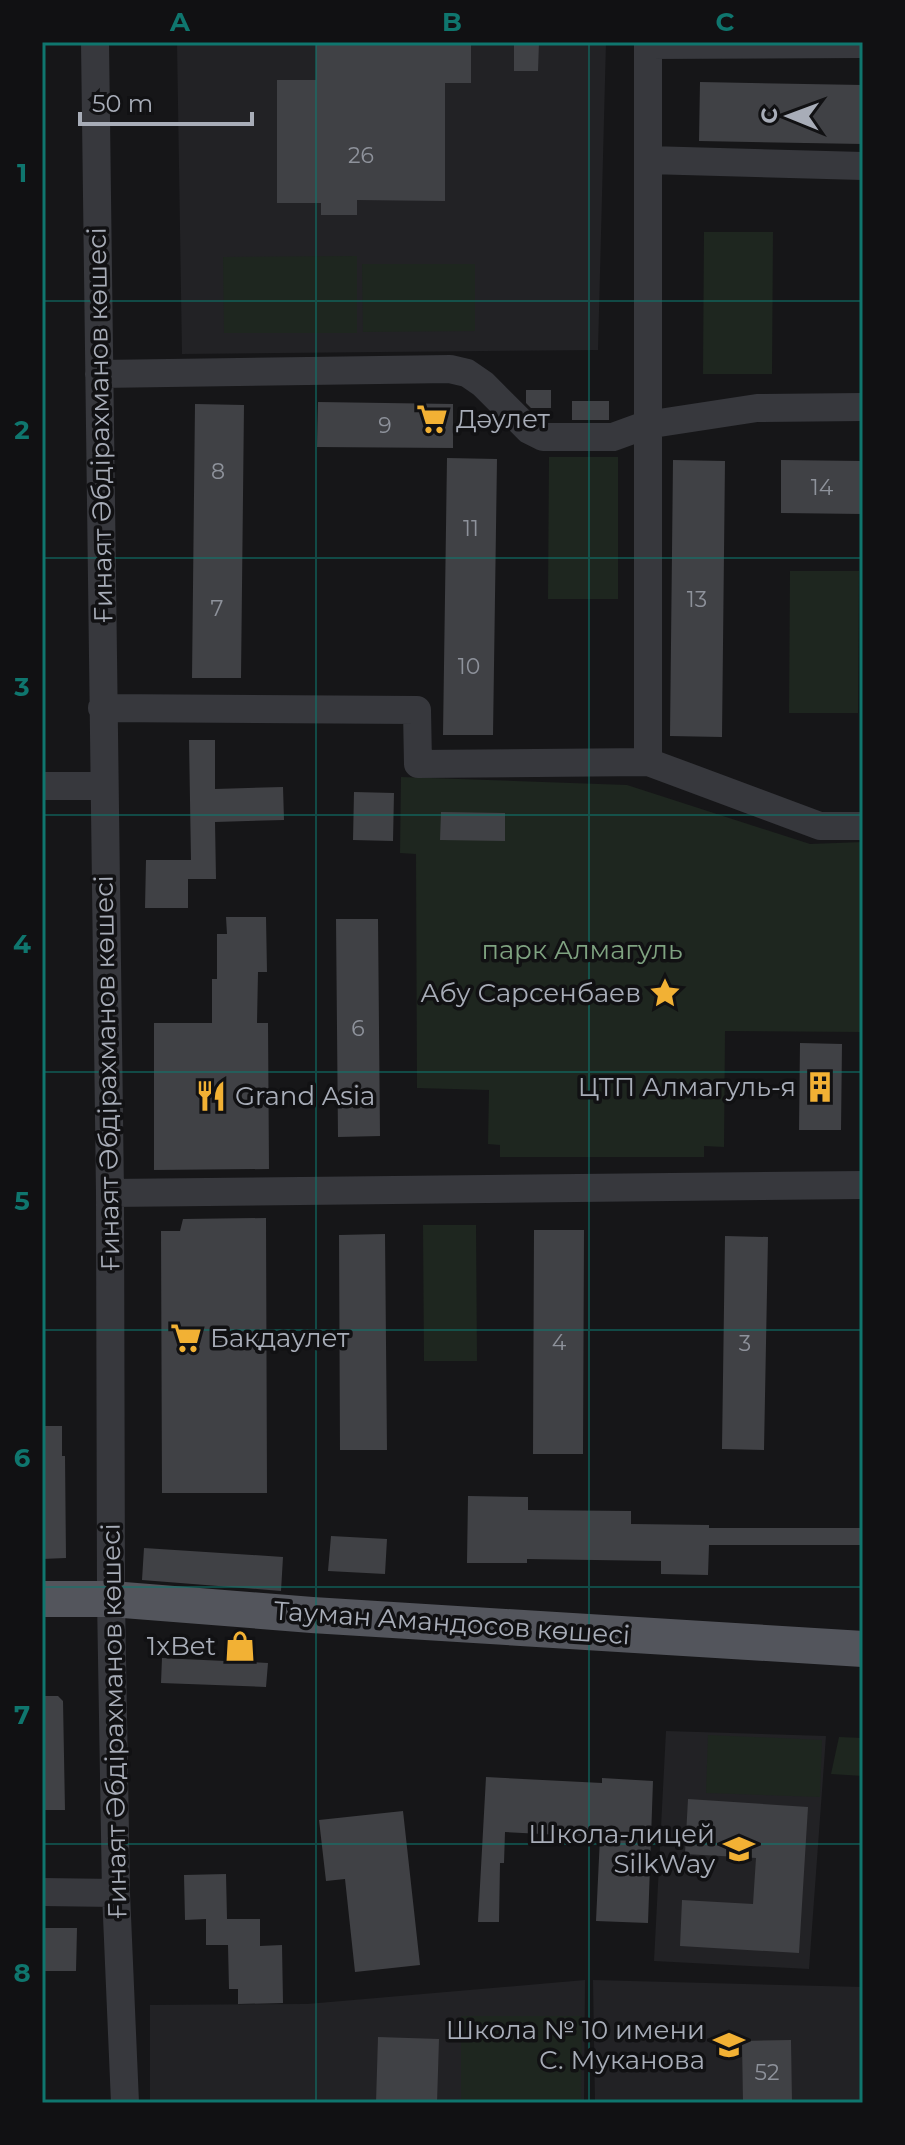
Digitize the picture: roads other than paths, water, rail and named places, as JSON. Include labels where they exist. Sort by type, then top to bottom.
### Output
[{"type":"main road","name":"Тауман Амандосов көшесі","points":[[42,1599],[111,1599],[312,1615],[863,1649]]},
{"type":"street","name":"Ғинаят Әбдірахманов көшесі","points":[[95,42],[110,1193],[111,1599],[116,1893],[125,2103]]},
{"type":"street","points":[[648,762],[648,43],[863,44]]},
{"type":"street","points":[[648,160],[863,166]]},
{"type":"street","points":[[99,374],[450,369],[467,373],[483,384],[529,430],[543,437],[613,437],[646,425],[757,408],[863,407]]},
{"type":"street","points":[[102,708],[417,710],[418,764],[648,762],[820,826],[863,826]]},
{"type":"street","points":[[42,786],[103,786]]},
{"type":"street","points":[[110,1193],[863,1185]]},
{"type":"street","points":[[42,1892],[116,1893]]},
{"type":"place","name":"Дәулет","points":[[432,419]]},
{"type":"place","name":"Абу Сарсенбаев","points":[[665,993]]},
{"type":"place","name":"ЦТП Алмагуль-я","points":[[820,1087]]},
{"type":"place","name":"Grand Asia","points":[[211,1096]]},
{"type":"place","name":"Бақдаулет","points":[[186,1338]]},
{"type":"place","name":"1xBet","points":[[240,1646]]},
{"type":"place","name":"Школа-лицей SilkWay","points":[[739,1849]]},
{"type":"place","name":"Школа № 10 имени С. Муканова","points":[[729,2045]]},
{"type":"park label","name":"парк Алмагуль","points":[[582,950]]}]
